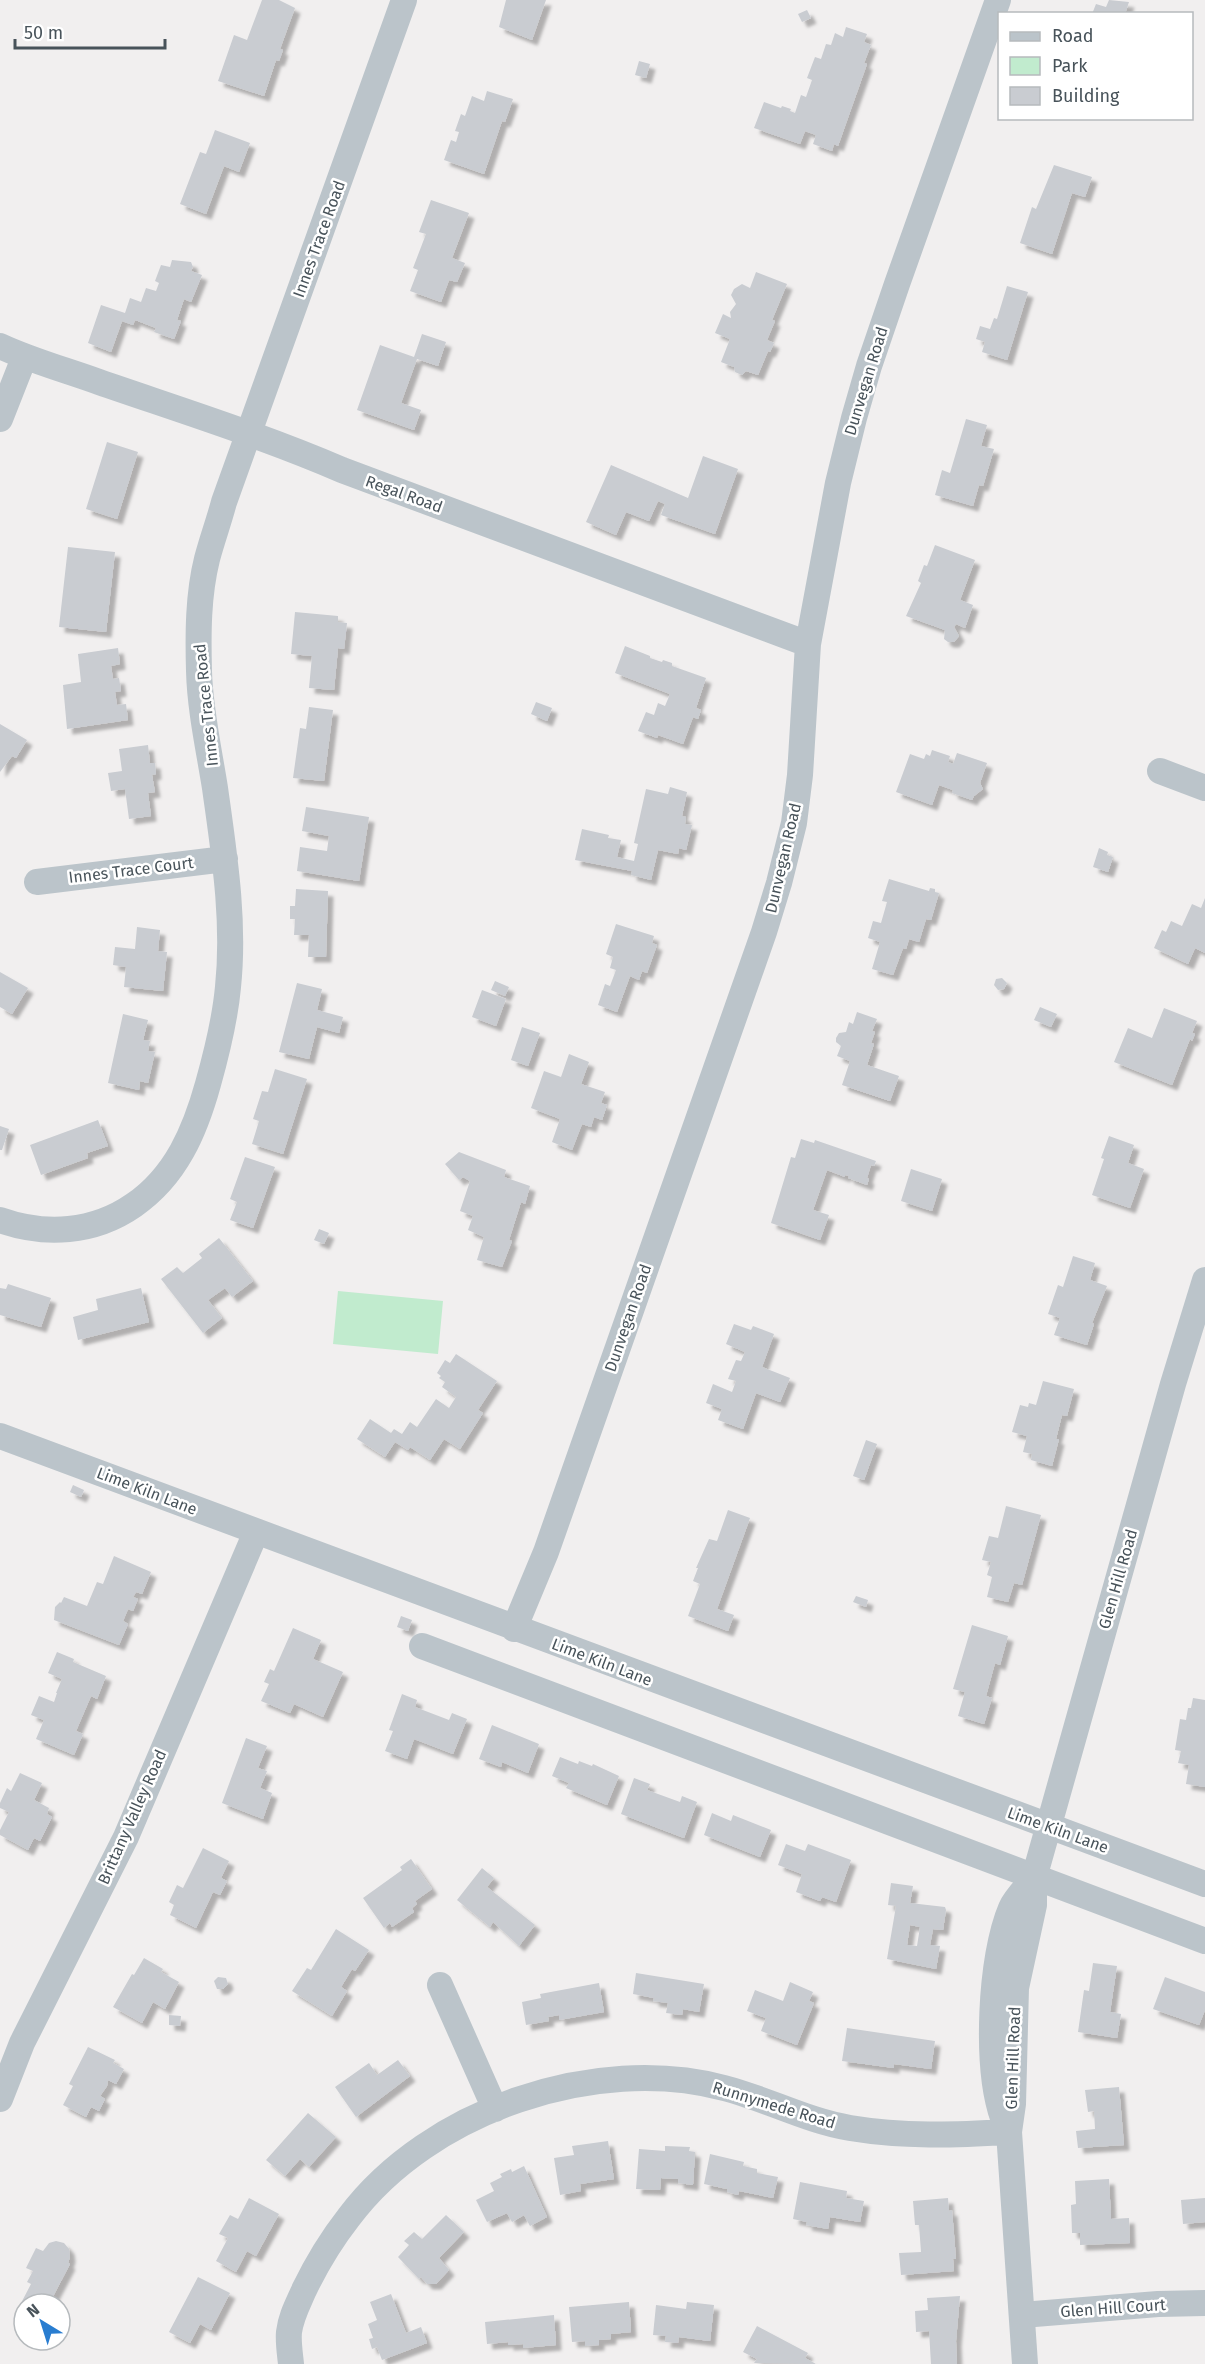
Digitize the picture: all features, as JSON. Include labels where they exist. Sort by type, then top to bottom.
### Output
[{"type":"street","name":"Innes Trace Road","points":[[0,1220],[31,1229],[52,1230],[85,1227],[127,1210],[157,1186],[173,1166],[199,1115],[219,1045],[228,986],[229,920],[225,859],[202,701],[198,617],[207,561],[224,502],[404,0]]},
{"type":"street","name":"Dunvegan Road","points":[[514,1629],[546,1552],[764,932],[779,883],[794,823],[800,775],[808,645],[838,483],[869,366],[998,0]]},
{"type":"street","name":"Regal Road","points":[[0,346],[24,358],[67,370],[249,435],[808,645]]},
{"type":"street","points":[[0,419],[24,358]]},
{"type":"street","points":[[1160,771],[1205,788]]},
{"type":"street","name":"Innes Trace Court","points":[[38,882],[225,859]]},
{"type":"street","name":"Glen Hill Road","points":[[1025,2364],[1009,2132],[997,2101],[993,2068],[1003,2040],[996,1972],[1012,1947],[1012,1906],[1034,1878],[1049,1829],[1131,1529],[1205,1280]]},
{"type":"street","name":"Lime Kiln Lane","points":[[0,1436],[1049,1829],[1205,1884]]},
{"type":"street","name":"Brittany Valley Road","points":[[0,2099],[22,2043],[126,1837],[256,1532]]},
{"type":"street","points":[[422,1646],[1205,1941]]},
{"type":"street","points":[[440,1985],[495,2109]]},
{"type":"street","name":"Runnymede Road","points":[[291,2364],[288,2334],[292,2314],[314,2267],[356,2206],[379,2183],[425,2146],[456,2126],[534,2094],[590,2082],[643,2078],[687,2081],[724,2088],[847,2128],[926,2136],[1009,2132]]},
{"type":"street","name":"Glen Hill Court","points":[[1022,2315],[1158,2304],[1205,2303]]},
{"type":"green space","points":[[338,1291],[443,1301],[438,1354],[333,1344]]},
{"type":"building","points":[[262,0],[279,0],[295,8],[280,49],[283,50],[279,61],[276,60],[264,96],[218,81],[234,35],[247,40]]},
{"type":"building","points":[[506,0],[546,0],[532,40],[499,27]]},
{"type":"building","points":[[1109,0],[1129,2],[1126,12],[1093,12],[1096,4],[1106,7]]},
{"type":"building","points":[[807,10],[811,18],[802,22],[798,14]]},
{"type":"building","points":[[846,27],[867,34],[864,42],[871,45],[864,63],[867,64],[838,146],[834,144],[832,151],[813,144],[816,135],[805,131],[800,144],[754,128],[764,102],[791,109],[790,111],[795,113],[801,95],[806,97],[812,80],[807,78],[815,57],[821,59],[826,44],[831,45],[835,33],[843,37]]},
{"type":"building","points":[[639,61],[650,64],[646,78],[635,75]]},
{"type":"building","points":[[487,91],[513,99],[505,122],[502,121],[484,174],[444,160],[451,140],[456,142],[459,132],[455,131],[461,114],[465,116],[472,96],[484,101]]},
{"type":"building","points":[[215,130],[250,143],[239,172],[224,166],[206,214],[180,204],[200,152],[206,154]]},
{"type":"building","points":[[1054,165],[1092,177],[1085,197],[1072,193],[1052,254],[1020,243],[1032,207],[1036,209]]},
{"type":"building","points":[[431,200],[469,213],[452,258],[465,263],[457,282],[449,280],[441,302],[410,291],[418,270],[413,268],[426,234],[419,232]]},
{"type":"building","points":[[172,260],[191,262],[193,267],[191,271],[202,275],[191,302],[184,299],[177,320],[181,321],[174,339],[154,332],[156,328],[135,320],[133,325],[122,321],[111,352],[88,343],[101,305],[125,313],[130,298],[141,302],[146,288],[156,291],[159,283],[155,281],[161,265],[170,267]]},
{"type":"building","points":[[756,272],[787,284],[772,320],[775,321],[767,340],[774,343],[770,352],[768,351],[758,375],[746,371],[742,375],[735,372],[734,367],[721,362],[730,339],[715,333],[723,314],[731,318],[730,312],[736,304],[731,295],[734,289],[742,284],[750,288]]},
{"type":"building","points":[[1007,286],[1028,292],[1007,360],[982,352],[985,342],[976,339],[980,326],[990,329],[994,318],[997,319]]},
{"type":"building","points":[[422,334],[446,342],[438,366],[417,359],[401,403],[421,410],[414,430],[357,410],[380,345],[414,357]]},
{"type":"building","points":[[966,419],[987,425],[981,446],[994,449],[983,486],[979,485],[973,506],[935,495],[942,470],[950,473]]},
{"type":"building","points":[[107,442],[138,452],[117,519],[86,509]]},
{"type":"building","points":[[703,456],[738,469],[715,534],[661,515],[665,504],[658,501],[649,521],[626,512],[616,535],[586,522],[611,465],[688,498]]},
{"type":"building","points":[[935,545],[975,560],[960,600],[973,605],[965,628],[956,624],[954,627],[959,636],[954,642],[944,639],[945,630],[906,616],[921,583],[918,581],[924,565],[927,566]]},
{"type":"building","points":[[68,547],[115,552],[106,632],[59,627]]},
{"type":"building","points":[[295,612],[338,616],[338,622],[347,623],[344,649],[338,648],[334,690],[309,688],[312,656],[291,654]]},
{"type":"building","points":[[625,646],[650,656],[650,658],[672,663],[672,666],[706,678],[696,708],[701,710],[698,719],[693,717],[683,744],[638,731],[646,712],[654,715],[658,703],[665,706],[670,694],[615,673]]},
{"type":"building","points":[[118,648],[120,664],[111,666],[113,679],[119,678],[121,691],[115,692],[117,705],[126,704],[128,720],[67,729],[63,685],[81,682],[78,654]]},
{"type":"building","points":[[536,702],[552,708],[547,721],[531,714]]},
{"type":"building","points":[[309,707],[333,710],[324,781],[293,778],[300,728],[306,729]]},
{"type":"building","points":[[0,724],[27,740],[16,758],[12,756],[0,772]]},
{"type":"building","points":[[148,745],[150,763],[155,763],[156,774],[152,775],[155,792],[148,793],[151,816],[129,819],[125,789],[111,791],[108,773],[122,771],[119,749]]},
{"type":"building","points":[[932,750],[950,756],[948,762],[953,764],[957,753],[987,763],[980,783],[983,789],[972,800],[952,793],[953,790],[939,785],[932,805],[896,792],[910,754],[924,759],[926,754],[930,756]]},
{"type":"building","points":[[670,787],[687,792],[682,816],[686,817],[685,824],[692,825],[686,850],[679,848],[678,854],[658,850],[651,880],[631,875],[632,871],[575,860],[582,829],[621,840],[617,857],[634,861],[638,844],[634,843],[646,789],[668,794]]},
{"type":"building","points":[[306,807],[369,817],[359,881],[297,871],[300,847],[327,851],[329,836],[302,831]]},
{"type":"building","points":[[1099,848],[1113,857],[1108,872],[1093,867]]},
{"type":"building","points":[[889,879],[929,891],[930,888],[935,889],[935,892],[939,893],[931,920],[926,919],[919,942],[909,939],[906,949],[903,948],[893,975],[872,969],[880,942],[868,938],[873,921],[881,923],[887,902],[882,901]]},
{"type":"building","points":[[296,889],[328,891],[326,957],[308,957],[309,935],[294,935],[295,919],[290,919],[290,906],[295,906]]},
{"type":"building","points":[[1205,898],[1205,953],[1195,948],[1188,964],[1154,948],[1162,930],[1166,932],[1171,921],[1182,926],[1192,904],[1201,908]]},
{"type":"building","points":[[616,924],[654,936],[652,943],[657,945],[647,973],[642,971],[639,980],[630,976],[617,1012],[598,1005],[605,984],[610,986],[616,970],[610,968],[613,957],[606,954]]},
{"type":"building","points":[[137,927],[160,930],[158,951],[167,952],[163,991],[124,987],[126,967],[113,965],[115,947],[135,949]]},
{"type":"building","points":[[0,972],[28,988],[12,1014],[0,1007]]},
{"type":"building","points":[[1002,978],[1007,983],[1004,989],[998,990],[994,985],[996,979]]},
{"type":"building","points":[[495,981],[509,987],[505,996],[491,990]]},
{"type":"building","points":[[297,983],[322,989],[317,1010],[343,1017],[339,1033],[317,1027],[309,1059],[279,1052]]},
{"type":"building","points":[[482,990],[506,999],[496,1026],[472,1017]]},
{"type":"building","points":[[1040,1007],[1057,1014],[1051,1027],[1034,1020]]},
{"type":"building","points":[[1164,1008],[1197,1021],[1192,1033],[1195,1034],[1192,1041],[1190,1039],[1172,1085],[1114,1062],[1128,1028],[1152,1038]]},
{"type":"building","points":[[857,1012],[877,1019],[872,1031],[875,1032],[871,1043],[874,1044],[867,1065],[899,1076],[890,1101],[842,1085],[850,1061],[837,1056],[841,1046],[836,1042],[836,1038],[839,1033],[846,1032],[849,1022],[853,1024]]},
{"type":"building","points":[[123,1014],[148,1020],[143,1040],[150,1041],[148,1051],[155,1052],[148,1083],[140,1081],[139,1090],[108,1083]]},
{"type":"building","points":[[522,1027],[540,1033],[528,1066],[511,1060]]},
{"type":"building","points":[[569,1054],[589,1062],[581,1084],[605,1092],[601,1103],[607,1105],[602,1120],[594,1117],[591,1127],[582,1124],[572,1150],[552,1142],[560,1119],[531,1108],[544,1071],[561,1077]]},
{"type":"building","points":[[275,1069],[307,1079],[283,1154],[252,1144],[259,1121],[253,1119],[262,1091],[268,1092]]},
{"type":"building","points":[[98,1120],[108,1146],[87,1153],[88,1158],[41,1175],[30,1145]]},
{"type":"building","points":[[0,1126],[9,1129],[2,1150],[0,1150]]},
{"type":"building","points":[[1109,1136],[1134,1145],[1128,1163],[1144,1169],[1130,1208],[1092,1195]]},
{"type":"building","points":[[801,1139],[814,1143],[815,1140],[876,1161],[874,1166],[871,1165],[867,1185],[848,1178],[849,1176],[845,1175],[845,1177],[827,1170],[813,1210],[829,1215],[820,1240],[771,1223],[791,1157],[795,1158]]},
{"type":"building","points":[[459,1152],[506,1170],[504,1177],[530,1186],[525,1204],[521,1202],[509,1240],[512,1241],[502,1267],[477,1260],[484,1237],[468,1230],[473,1216],[460,1211],[470,1181],[463,1177],[459,1180],[445,1164]]},
{"type":"building","points":[[245,1157],[275,1167],[253,1228],[230,1220],[237,1202],[230,1199]]},
{"type":"building","points":[[911,1169],[942,1179],[932,1211],[901,1201]]},
{"type":"building","points":[[319,1229],[329,1233],[324,1244],[314,1240]]},
{"type":"building","points":[[219,1238],[253,1281],[232,1297],[225,1288],[208,1300],[222,1318],[203,1333],[161,1279],[177,1267],[183,1273],[202,1258],[199,1254]]},
{"type":"building","points":[[1073,1256],[1095,1263],[1090,1280],[1107,1286],[1092,1323],[1094,1324],[1087,1345],[1054,1335],[1060,1318],[1048,1314],[1058,1285],[1063,1287]]},
{"type":"building","points":[[8,1284],[51,1298],[41,1327],[0,1315],[0,1288],[6,1289]]},
{"type":"building","points":[[141,1288],[149,1322],[78,1340],[73,1317],[98,1310],[96,1299]]},
{"type":"building","points":[[734,1324],[751,1330],[753,1326],[774,1334],[762,1367],[790,1378],[780,1402],[756,1393],[743,1429],[718,1420],[722,1409],[706,1403],[713,1384],[732,1392],[736,1381],[728,1379],[736,1360],[741,1361],[745,1352],[726,1344]]},
{"type":"building","points":[[456,1354],[497,1381],[478,1410],[483,1413],[460,1449],[444,1439],[430,1460],[410,1447],[408,1450],[395,1442],[385,1457],[357,1439],[370,1419],[391,1433],[394,1429],[402,1434],[410,1422],[417,1427],[436,1399],[449,1408],[456,1397],[442,1387],[445,1382],[439,1378],[441,1376],[437,1373],[445,1360],[450,1363]]},
{"type":"building","points":[[1043,1381],[1074,1389],[1067,1416],[1062,1415],[1052,1466],[1031,1460],[1032,1454],[1023,1452],[1027,1436],[1012,1432],[1020,1405],[1028,1407],[1029,1403],[1036,1405]]},
{"type":"building","points":[[866,1440],[877,1444],[864,1480],[853,1476]]},
{"type":"building","points":[[73,1485],[84,1490],[81,1497],[70,1492]]},
{"type":"building","points":[[1006,1506],[1041,1515],[1022,1585],[1014,1583],[1008,1602],[987,1597],[992,1577],[987,1575],[991,1562],[982,1560],[989,1536],[998,1538]]},
{"type":"building","points":[[728,1510],[750,1518],[717,1609],[734,1615],[728,1631],[688,1616],[700,1584],[693,1581],[698,1568],[696,1568],[709,1539],[717,1541]]},
{"type":"building","points":[[114,1556],[151,1572],[142,1594],[136,1592],[133,1597],[138,1599],[133,1611],[128,1609],[123,1621],[128,1624],[119,1645],[54,1620],[55,1607],[64,1597],[87,1606],[97,1582],[103,1584]]},
{"type":"building","points":[[856,1596],[868,1600],[866,1607],[853,1602]]},
{"type":"building","points":[[401,1616],[412,1620],[408,1631],[397,1627]]},
{"type":"building","points":[[972,1625],[1008,1636],[1000,1665],[995,1663],[986,1696],[992,1698],[984,1724],[958,1716],[965,1692],[953,1689]]},
{"type":"building","points":[[293,1628],[321,1640],[313,1659],[343,1672],[323,1717],[294,1704],[290,1713],[261,1701],[269,1684],[264,1682],[270,1669],[274,1671]]},
{"type":"building","points":[[57,1652],[74,1659],[73,1662],[106,1676],[97,1699],[91,1696],[76,1731],[83,1734],[74,1755],[36,1739],[44,1720],[31,1715],[39,1696],[54,1702],[62,1679],[48,1673]]},
{"type":"building","points":[[402,1694],[417,1700],[415,1707],[449,1720],[452,1713],[467,1719],[453,1754],[414,1739],[407,1759],[385,1751],[393,1731],[389,1730]]},
{"type":"building","points":[[1193,1698],[1205,1700],[1205,1787],[1186,1784],[1189,1765],[1178,1763],[1181,1751],[1175,1750],[1180,1719],[1186,1720]]},
{"type":"building","points":[[492,1725],[539,1744],[528,1773],[502,1762],[501,1767],[479,1759]]},
{"type":"building","points":[[246,1738],[267,1746],[258,1768],[267,1771],[260,1788],[272,1793],[263,1819],[222,1803]]},
{"type":"building","points":[[560,1757],[578,1764],[579,1761],[592,1766],[593,1764],[619,1776],[607,1805],[566,1788],[569,1783],[552,1776]]},
{"type":"building","points":[[20,1773],[42,1783],[34,1800],[49,1808],[47,1814],[52,1817],[40,1841],[34,1838],[28,1850],[0,1835],[0,1830],[9,1812],[0,1808],[0,1803],[7,1788],[11,1791]]},
{"type":"building","points":[[634,1778],[650,1784],[647,1790],[680,1802],[682,1796],[697,1802],[684,1838],[621,1814]]},
{"type":"building","points":[[712,1813],[731,1821],[733,1815],[771,1830],[760,1857],[704,1835]]},
{"type":"building","points":[[786,1844],[805,1851],[808,1844],[851,1860],[836,1902],[822,1897],[820,1901],[796,1892],[802,1874],[778,1865]]},
{"type":"building","points":[[203,1848],[229,1861],[221,1878],[227,1881],[220,1895],[213,1892],[196,1928],[170,1915],[174,1905],[169,1902],[177,1885],[183,1888]]},
{"type":"building","points":[[411,1859],[432,1889],[415,1901],[417,1904],[412,1908],[414,1912],[392,1927],[390,1923],[384,1928],[363,1898],[402,1870],[400,1867]]},
{"type":"building","points":[[482,1868],[494,1878],[487,1887],[535,1925],[519,1946],[493,1922],[490,1927],[457,1900]]},
{"type":"building","points":[[891,1883],[913,1886],[910,1903],[945,1907],[943,1930],[933,1929],[930,1945],[940,1946],[936,1969],[887,1959],[896,1906],[888,1905]],"holes":[[[910,1925],[920,1927],[917,1946],[907,1945]]]},
{"type":"building","points":[[336,1929],[369,1950],[355,1971],[352,1969],[341,1987],[347,1991],[332,2016],[292,1991],[307,1968],[311,1970]]},
{"type":"building","points":[[144,1958],[163,1969],[161,1972],[179,1982],[165,2009],[153,2002],[142,2023],[113,2007]]},
{"type":"building","points":[[1093,1963],[1117,1966],[1110,2012],[1121,2014],[1117,2038],[1078,2032],[1084,1990],[1089,1991]]},
{"type":"building","points":[[636,1973],[704,1984],[699,2012],[683,2009],[682,2015],[666,2013],[668,2003],[633,1994]]},
{"type":"building","points":[[218,1977],[226,1978],[228,1984],[223,1989],[217,1989],[214,1981]]},
{"type":"building","points":[[1165,1977],[1205,1992],[1205,2010],[1199,2025],[1153,2009]]},
{"type":"building","points":[[790,1982],[813,1992],[809,2001],[814,2003],[797,2045],[761,2031],[766,2018],[747,2011],[755,1990],[783,2001]]},
{"type":"building","points":[[599,1983],[604,2012],[559,2020],[559,2015],[548,2017],[549,2021],[526,2025],[522,2002],[541,1998],[540,1994]]},
{"type":"building","points":[[169,2015],[181,2016],[180,2026],[169,2025]]},
{"type":"building","points":[[847,2028],[935,2041],[931,2069],[894,2064],[894,2068],[842,2061]]},
{"type":"building","points":[[88,2047],[115,2060],[113,2063],[124,2069],[116,2084],[108,2080],[100,2096],[105,2099],[99,2111],[91,2107],[86,2117],[63,2105],[73,2086],[69,2084]]},
{"type":"building","points":[[398,2060],[410,2076],[356,2117],[335,2087],[369,2063],[377,2075]]},
{"type":"building","points":[[1119,2087],[1124,2145],[1078,2148],[1076,2131],[1095,2129],[1094,2111],[1088,2112],[1085,2090]]},
{"type":"building","points":[[308,2113],[336,2137],[309,2167],[300,2159],[285,2176],[266,2160]]},
{"type":"building","points":[[608,2141],[614,2179],[580,2184],[581,2191],[560,2195],[554,2158],[574,2155],[572,2146]]},
{"type":"building","points":[[665,2146],[690,2147],[689,2151],[695,2152],[693,2185],[678,2183],[678,2179],[661,2178],[660,2190],[636,2189],[639,2149],[665,2151]]},
{"type":"building","points":[[710,2154],[744,2162],[743,2166],[757,2169],[757,2173],[778,2177],[773,2198],[739,2191],[738,2195],[727,2192],[727,2189],[704,2184]]},
{"type":"building","points":[[524,2166],[547,2217],[530,2226],[524,2215],[512,2222],[507,2213],[487,2222],[476,2200],[494,2191],[490,2183],[502,2177],[500,2174],[511,2169],[512,2172]]},
{"type":"building","points":[[1109,2179],[1111,2219],[1129,2218],[1130,2243],[1080,2245],[1080,2233],[1072,2233],[1071,2205],[1076,2204],[1075,2181]]},
{"type":"building","points":[[800,2182],[847,2191],[846,2198],[864,2201],[860,2222],[830,2217],[828,2229],[806,2225],[807,2222],[793,2219]]},
{"type":"building","points":[[249,2198],[279,2214],[256,2256],[247,2251],[236,2272],[216,2261],[228,2238],[219,2234],[230,2215],[238,2219]]},
{"type":"building","points":[[948,2198],[949,2211],[952,2210],[956,2259],[953,2259],[954,2271],[901,2275],[899,2253],[921,2252],[919,2225],[915,2225],[913,2201]]},
{"type":"building","points":[[1205,2198],[1205,2222],[1183,2224],[1181,2200]]},
{"type":"building","points":[[446,2215],[464,2232],[439,2258],[449,2270],[436,2284],[427,2284],[398,2257],[409,2245],[404,2241],[414,2232],[422,2239]]},
{"type":"building","points":[[56,2241],[64,2243],[69,2249],[68,2263],[70,2264],[55,2292],[27,2292],[31,2284],[27,2282],[33,2271],[26,2268],[36,2248],[43,2251],[49,2243]]},
{"type":"building","points":[[198,2277],[230,2293],[211,2330],[200,2324],[190,2343],[169,2332]]},
{"type":"building","points":[[391,2294],[406,2333],[421,2327],[427,2343],[382,2360],[377,2347],[372,2349],[369,2339],[373,2338],[368,2324],[377,2320],[370,2302]]},
{"type":"building","points":[[960,2296],[956,2341],[957,2364],[931,2364],[929,2331],[916,2332],[915,2311],[928,2310],[927,2298]]},
{"type":"building","points":[[629,2302],[631,2332],[611,2334],[611,2339],[599,2340],[599,2345],[585,2346],[585,2341],[572,2342],[569,2307]]},
{"type":"building","points":[[687,2302],[714,2305],[710,2341],[679,2337],[678,2343],[665,2342],[666,2336],[653,2335],[656,2305],[686,2309]]},
{"type":"building","points":[[554,2315],[556,2345],[523,2348],[523,2344],[508,2345],[508,2342],[487,2344],[485,2322]]},
{"type":"building","points":[[757,2326],[808,2353],[805,2358],[816,2364],[754,2363],[757,2359],[743,2352]]}]
